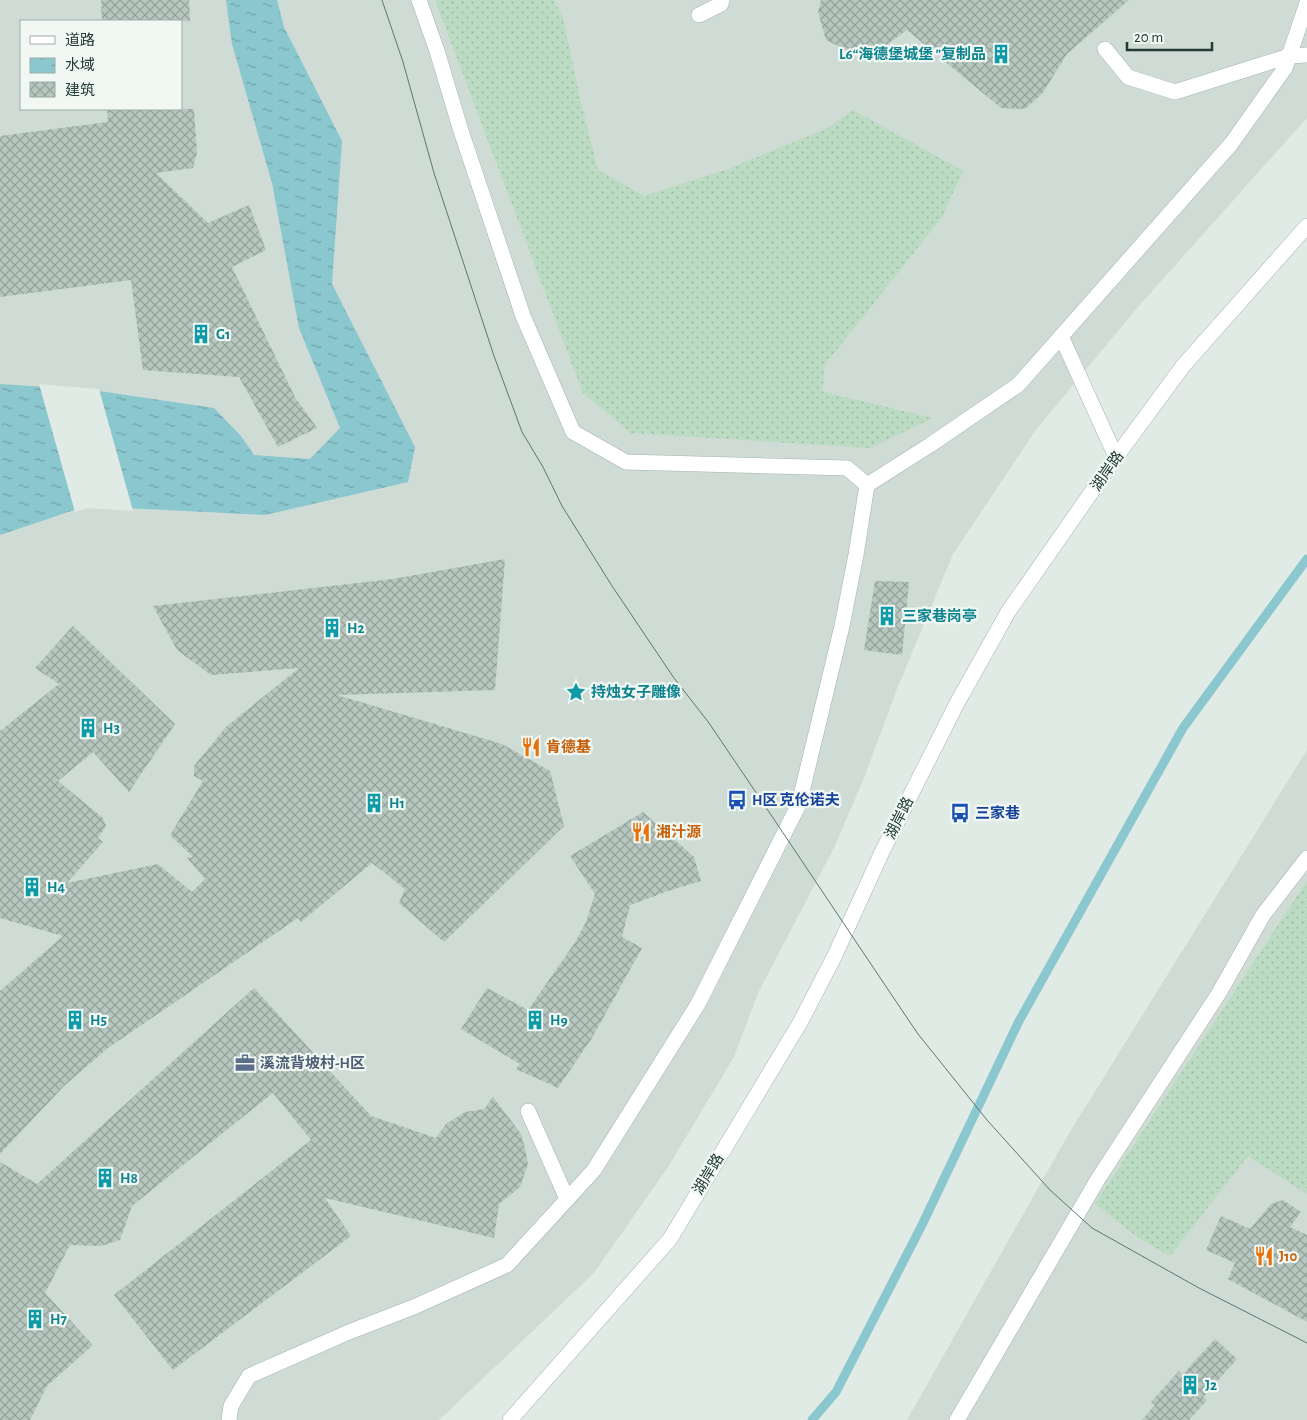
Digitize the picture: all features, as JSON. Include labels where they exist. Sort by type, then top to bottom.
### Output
[{"type":"street","points":[[418,0],[437,51],[460,131],[523,316],[573,432],[626,462],[847,468],[867,485]]},
{"type":"street","points":[[699,15],[721,4],[722,0]]},
{"type":"street","points":[[229,1420],[231,1406],[249,1376],[349,1332],[416,1306],[507,1265],[594,1170],[698,1004],[799,804],[842,626],[867,485],[1018,385],[1231,144],[1284,68],[1307,3]]},
{"type":"street","points":[[1105,49],[1128,76],[1175,92],[1289,56],[1307,55]]},
{"type":"street","name":"湖岸路","points":[[510,1420],[670,1239],[801,1021],[835,956],[882,852],[952,713],[1008,612],[1116,457],[1183,366],[1307,226]]},
{"type":"street","points":[[1061,336],[1116,457]]},
{"type":"street","points":[[957,1420],[1098,1180],[1219,993],[1263,915],[1307,858]]},
{"type":"street","points":[[528,1111],[567,1199]]},
{"type":"shaded area","points":[[0,0],[1307,0],[1307,118],[1137,308],[1035,431],[953,554],[897,689],[864,778],[834,848],[758,993],[734,1057],[668,1167],[594,1273],[439,1420],[0,1420]]},
{"type":"shaded area","points":[[1307,750],[1307,1420],[907,1420],[1068,1135]]},
{"type":"green space","points":[[435,0],[554,0],[563,18],[581,103],[598,170],[644,196],[728,169],[828,128],[853,110],[963,171],[942,217],[824,366],[823,392],[933,418],[870,448],[631,433],[583,393]]},
{"type":"green space","points":[[1307,881],[1307,1194],[1248,1156],[1170,1256],[1140,1239],[1095,1204]]},
{"type":"water","points":[[226,0],[277,0],[284,27],[342,141],[332,284],[415,447],[408,482],[265,515],[86,506],[0,535],[0,384],[92,390],[214,408],[241,436],[254,455],[310,459],[340,428],[299,328],[272,183],[232,44]]},
{"type":"pier","points":[[39,384],[99,389],[133,511],[87,508],[75,512]]},
{"type":"building","points":[[101,0],[189,0],[190,21],[102,20]]},
{"type":"building","name":"L6“海德堡城堡 ”复制品","points":[[821,0],[1129,0],[1067,54],[1042,94],[1025,109],[1001,108],[907,30],[882,48],[852,53],[826,40],[818,12]]},
{"type":"building","name":"G1","points":[[194,109],[197,153],[193,168],[156,173],[208,223],[249,205],[266,250],[232,267],[295,397],[317,428],[278,447],[239,377],[143,370],[131,280],[0,297],[0,136],[108,122],[107,110]]},
{"type":"building","points":[[505,559],[495,690],[337,695],[502,744],[550,771],[564,826],[444,942],[399,903],[405,889],[372,863],[301,922],[298,918],[108,1048],[64,1086],[0,1154],[0,991],[63,936],[0,918],[0,731],[59,684],[35,668],[73,626],[175,724],[129,792],[93,752],[58,781],[103,818],[106,826],[98,838],[103,842],[67,883],[158,864],[192,892],[205,879],[187,858],[193,857],[170,835],[203,781],[194,776],[194,766],[226,727],[299,668],[211,675],[177,650],[153,606],[393,579]]},
{"type":"building","name":"三家巷岗亭","points":[[875,581],[909,582],[902,655],[864,650]]},
{"type":"building","points":[[643,812],[694,857],[701,881],[630,905],[622,937],[642,948],[592,1038],[558,1088],[516,1069],[520,1064],[461,1029],[487,988],[528,1010],[574,944],[586,922],[595,894],[570,856]]},
{"type":"building","name":"H8","points":[[254,988],[371,1116],[436,1138],[446,1124],[465,1112],[484,1109],[493,1097],[521,1134],[528,1164],[520,1187],[499,1204],[494,1238],[325,1198],[351,1236],[173,1370],[114,1295],[311,1140],[273,1093],[132,1206],[120,1240],[101,1246],[70,1245],[45,1293],[93,1345],[47,1386],[30,1420],[0,1420],[0,1162],[37,1184]]},
{"type":"building","name":"J10","points":[[1283,1200],[1301,1212],[1290,1227],[1307,1235],[1307,1322],[1228,1279],[1235,1263],[1206,1250],[1221,1216],[1250,1229],[1271,1204]]},
{"type":"building","name":"J2","points":[[1215,1339],[1237,1359],[1203,1397],[1207,1400],[1189,1420],[1142,1420],[1155,1405],[1151,1402],[1179,1371],[1183,1374]]},
{"type":"waterway","points":[[812,1420],[836,1392],[921,1227],[1019,1021],[1183,728],[1307,559]]},
{"type":"tram line","points":[[382,0],[403,62],[434,173],[494,356],[522,432],[543,467],[562,506],[612,586],[674,678],[709,723],[918,1034],[987,1120],[1050,1190],[1092,1228],[1199,1288],[1307,1343]]},
{"type":"place","name":"L6“海德堡城堡 ”复制品","points":[[1001,54]]},
{"type":"place","name":"G1","points":[[201,334]]},
{"type":"place","name":"三家巷岗亭","points":[[887,616]]},
{"type":"place","name":"H2","points":[[332,628]]},
{"type":"place","name":"持烛女子雕像","points":[[576,692]]},
{"type":"place","name":"H3","points":[[88,728]]},
{"type":"place","name":"肯德基","points":[[531,747]]},
{"type":"place","name":"H区 克伦诺夫","points":[[737,800]]},
{"type":"place","name":"H1","points":[[374,803]]},
{"type":"place","name":"三家巷","points":[[960,813]]},
{"type":"place","name":"湘汁源","points":[[641,832]]},
{"type":"place","name":"H4","points":[[32,887]]},
{"type":"place","name":"H5","points":[[75,1020]]},
{"type":"place","name":"H9","points":[[535,1020]]},
{"type":"place","name":"溪流背坡村-H区","points":[[245,1063]]},
{"type":"place","name":"H8","points":[[105,1178]]},
{"type":"place","name":"J10","points":[[1264,1256]]},
{"type":"place","name":"H7","points":[[35,1319]]},
{"type":"place","name":"J2","points":[[1190,1385]]}]
